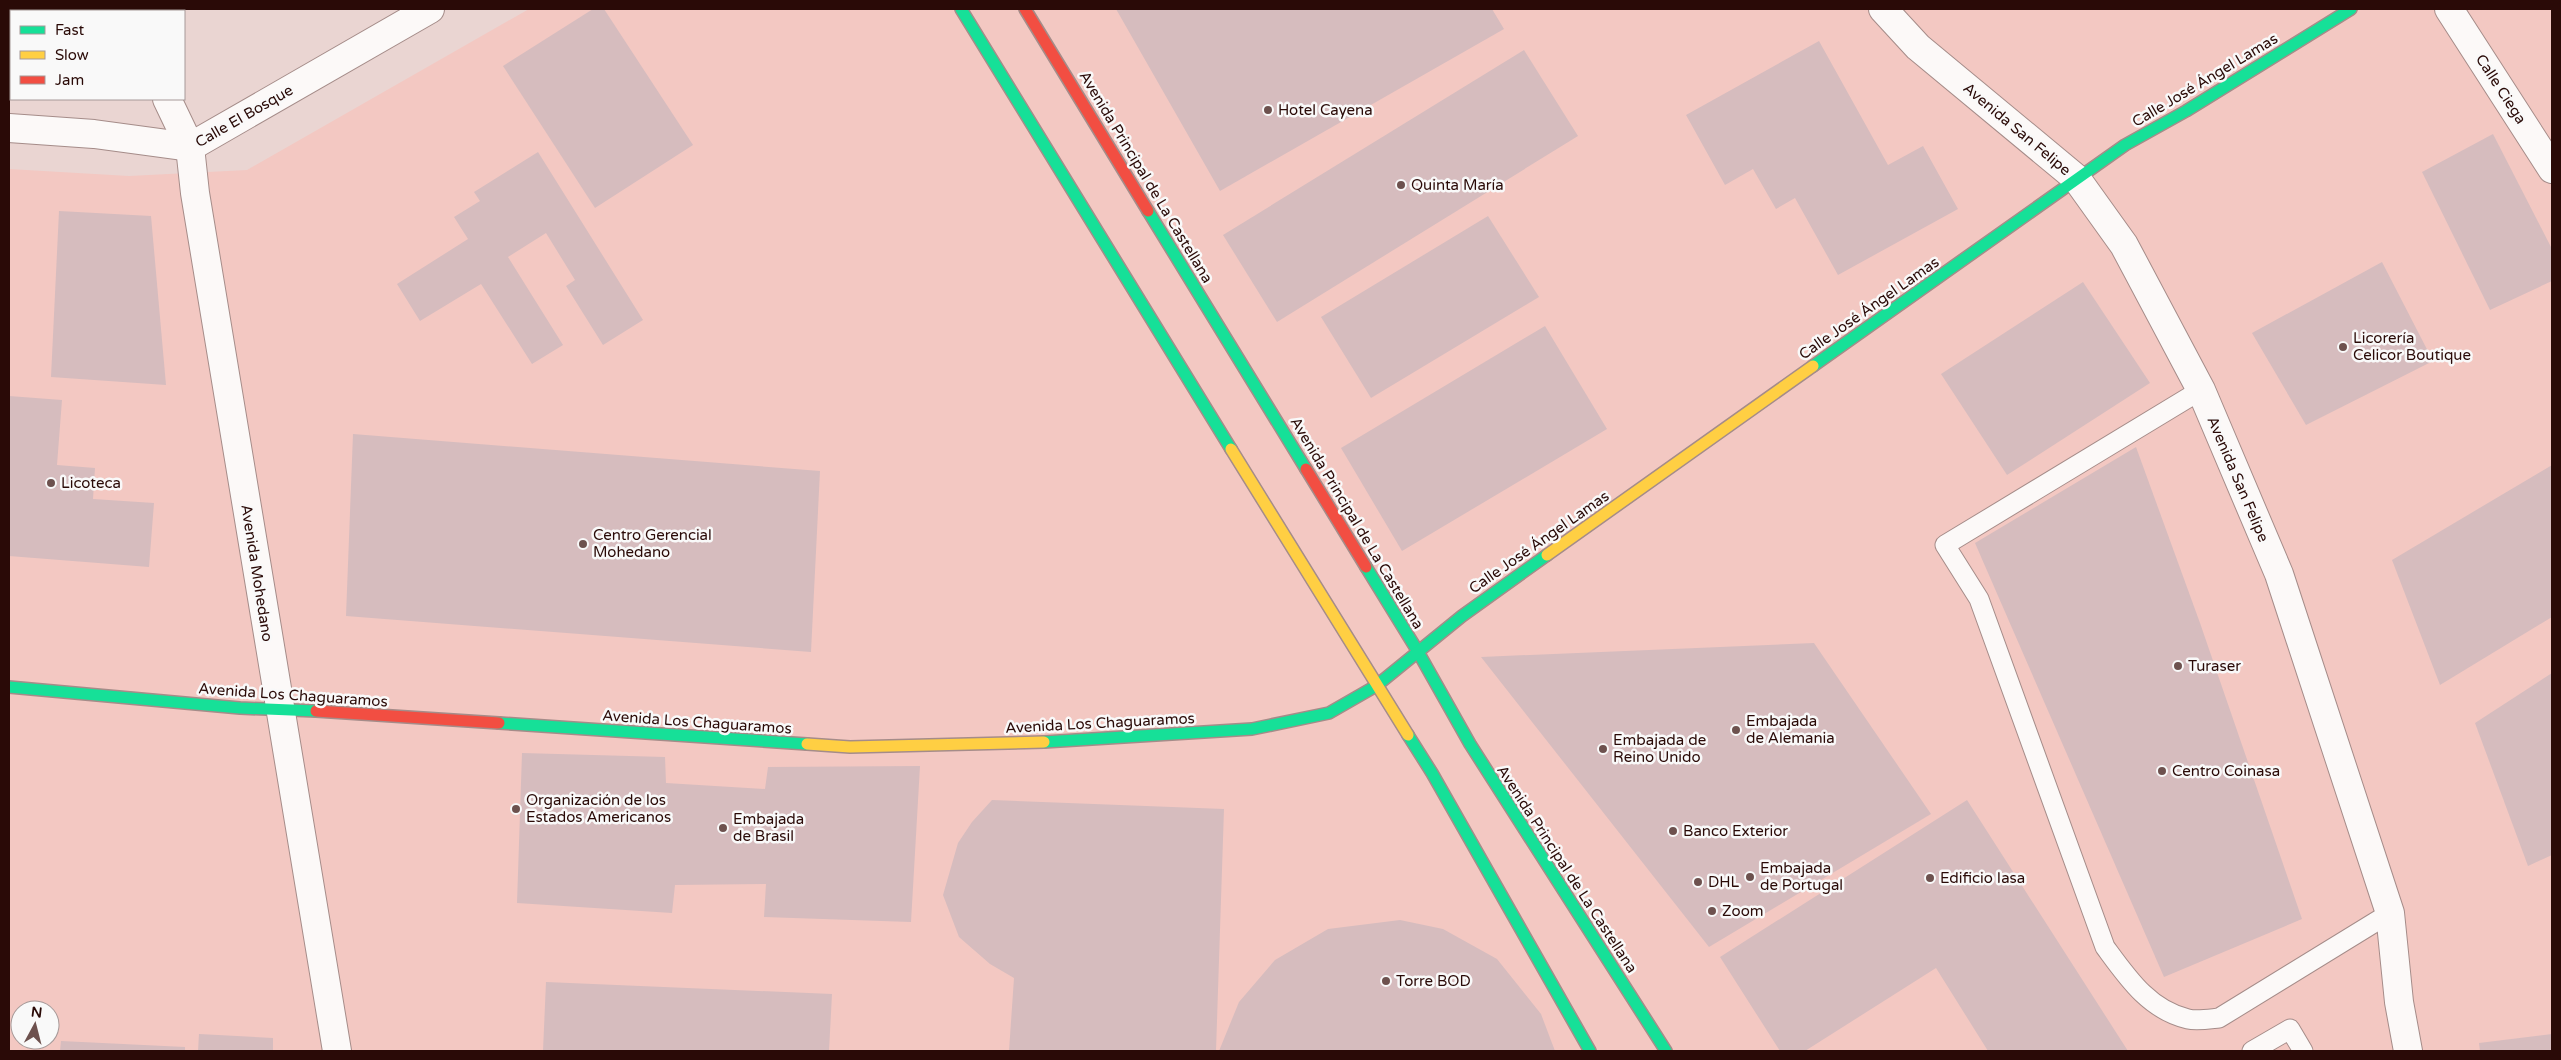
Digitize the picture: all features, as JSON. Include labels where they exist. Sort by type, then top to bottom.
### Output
[{"type":"street","name":"Calle El Bosque","points":[[9,128],[94,134],[190,147],[430,9]]},
{"type":"street","points":[[962,9],[1376,686],[1432,772],[1590,1051]]},
{"type":"street","name":"Avenida Principal de La Castellana","points":[[1025,9],[1418,650],[1470,744],[1666,1051]]},
{"type":"street","name":"Avenida San Felipe","points":[[1883,9],[1918,47],[2076,178],[2124,245],[2201,390],[2279,574],[2390,913],[2399,1002],[2408,1051]]},
{"type":"street","name":"Calle José Ángel Lamas","points":[[1376,686],[1462,616],[2076,178],[2125,145],[2186,111],[2352,9]]},
{"type":"street","name":"Calle Ciega","points":[[2449,9],[2552,169]]},
{"type":"street","name":"Avenida Mohedano","points":[[167,100],[190,147],[195,193],[279,708],[300,814],[337,1051]]},
{"type":"street","name":"Avenida Los Chaguaramos","points":[[9,686],[240,708],[279,708],[850,747],[1059,742],[1252,729],[1329,713],[1376,686]]},
{"type":"lane","points":[[2201,390],[1945,545],[1979,598],[2105,947],[2133,985],[2165,1012],[2190,1019],[2219,1018],[2390,913]]},
{"type":"lane","points":[[2252,1051],[2290,1029],[2303,1051]]},
{"type":"shaded area","points":[[529,9],[2552,9],[2552,1051],[9,1051],[9,169],[129,176],[247,170]]},
{"type":"building","points":[[593,9],[604,9],[693,145],[595,208],[503,66]]},
{"type":"building","name":"Hotel Cayena","points":[[1116,9],[1492,9],[1504,29],[1220,191]]},
{"type":"building","points":[[1819,41],[1888,165],[1923,146],[1958,209],[1838,275],[1795,198],[1776,209],[1753,169],[1725,185],[1686,115]]},
{"type":"building","name":"Quinta María","points":[[1524,50],[1578,136],[1277,322],[1223,235]]},
{"type":"building","points":[[2493,134],[2552,249],[2552,281],[2490,310],[2422,172]]},
{"type":"building","points":[[538,152],[643,320],[603,345],[566,286],[575,280],[546,233],[508,257],[563,345],[532,364],[481,284],[420,321],[397,284],[468,239],[454,217],[480,201],[474,192]]},
{"type":"building","points":[[59,211],[151,216],[166,385],[51,377]]},
{"type":"building","points":[[1488,216],[1539,297],[1371,398],[1321,317]]},
{"type":"building","name":"Licorería Celicor Boutique","points":[[2382,262],[2433,361],[2306,425],[2252,333]]},
{"type":"building","points":[[2083,282],[2150,383],[2007,475],[1941,374]]},
{"type":"building","points":[[1545,326],[1607,429],[1402,551],[1341,448]]},
{"type":"building","name":"Licoteca","points":[[9,396],[62,400],[57,465],[95,468],[93,499],[154,503],[149,567],[9,556]]},
{"type":"building","name":"Centro Gerencial Mohedano","points":[[353,434],[820,471],[811,652],[346,616]]},
{"type":"building","name":"Centro Coinasa","points":[[2136,447],[2200,623],[2302,919],[2164,977],[1975,543]]},
{"type":"building","points":[[2552,465],[2552,617],[2440,685],[2392,560]]},
{"type":"building","points":[[1814,643],[1931,814],[1709,947],[1481,657]]},
{"type":"building","points":[[2552,673],[2552,855],[2528,866],[2475,723]]},
{"type":"building","points":[[522,753],[665,757],[666,783],[765,789],[768,767],[920,766],[911,922],[764,917],[766,884],[675,885],[672,913],[517,903]]},
{"type":"building","points":[[992,800],[1224,809],[1216,1051],[1009,1051],[1014,978],[990,964],[959,937],[943,895],[958,843],[972,822]]},
{"type":"building","name":"Edificio Iasa","points":[[1967,800],[2128,1051],[1988,1051],[1936,968],[1805,1051],[1780,1051],[1720,957]]},
{"type":"building","name":"Torre BOD","points":[[1400,920],[1443,929],[1497,959],[1541,1014],[1555,1051],[1219,1051],[1239,1002],[1275,960],[1328,929]]},
{"type":"building","points":[[546,982],[832,994],[829,1051],[543,1051]]},
{"type":"building","points":[[199,1034],[273,1038],[273,1051],[198,1051]]},
{"type":"building","points":[[2552,1034],[2552,1051],[2480,1051],[2479,1043]]},
{"type":"building","points":[[61,1041],[185,1047],[185,1051],[60,1051]]},
{"type":"traffic: fast","points":[[961,9],[1231,449]]},
{"type":"traffic: fast","points":[[1813,366],[2125,145],[2186,111],[2351,9]]},
{"type":"traffic: fast","points":[[1148,211],[1306,469]]},
{"type":"traffic: fast","points":[[1044,742],[1252,729],[1329,713],[1376,686],[1462,616],[1547,555]]},
{"type":"traffic: fast","points":[[1366,567],[1417,650],[1470,744],[1666,1051]]},
{"type":"traffic: fast","points":[[9,687],[240,708],[316,711]]},
{"type":"traffic: fast","points":[[499,723],[807,744]]},
{"type":"traffic: fast","points":[[1408,735],[1432,773],[1590,1051]]},
{"type":"traffic: slow","points":[[1547,555],[1813,366]]},
{"type":"traffic: slow","points":[[1231,449],[1408,735]]},
{"type":"traffic: slow","points":[[807,744],[850,747],[1044,742]]},
{"type":"traffic: jam","points":[[1025,9],[1148,211]]},
{"type":"traffic: jam","points":[[1306,469],[1366,567]]},
{"type":"traffic: jam","points":[[316,711],[499,723]]},
{"type":"place","name":"Hotel Cayena","points":[[1268,110]]},
{"type":"place","name":"Quinta María","points":[[1401,185]]},
{"type":"place","name":"Licorería Celicor Boutique","points":[[2343,347]]},
{"type":"place","name":"Licoteca","points":[[51,483]]},
{"type":"place","name":"Centro Gerencial Mohedano","points":[[583,544]]},
{"type":"place","name":"Turaser","points":[[2178,666]]},
{"type":"place","name":"Embajada de Alemania","points":[[1736,730]]},
{"type":"place","name":"Embajada de Reino Unido","points":[[1603,749]]},
{"type":"place","name":"Centro Coinasa","points":[[2162,771]]},
{"type":"place","name":"Organización de los Estados Americanos","points":[[516,809]]},
{"type":"place","name":"Embajada de Brasil","points":[[723,828]]},
{"type":"place","name":"Banco Exterior","points":[[1673,831]]},
{"type":"place","name":"Embajada de Portugal","points":[[1750,877]]},
{"type":"place","name":"Edificio Iasa","points":[[1930,878]]},
{"type":"place","name":"DHL","points":[[1698,882]]},
{"type":"place","name":"Zoom","points":[[1712,911]]},
{"type":"place","name":"Torre BOD","points":[[1386,981]]}]
